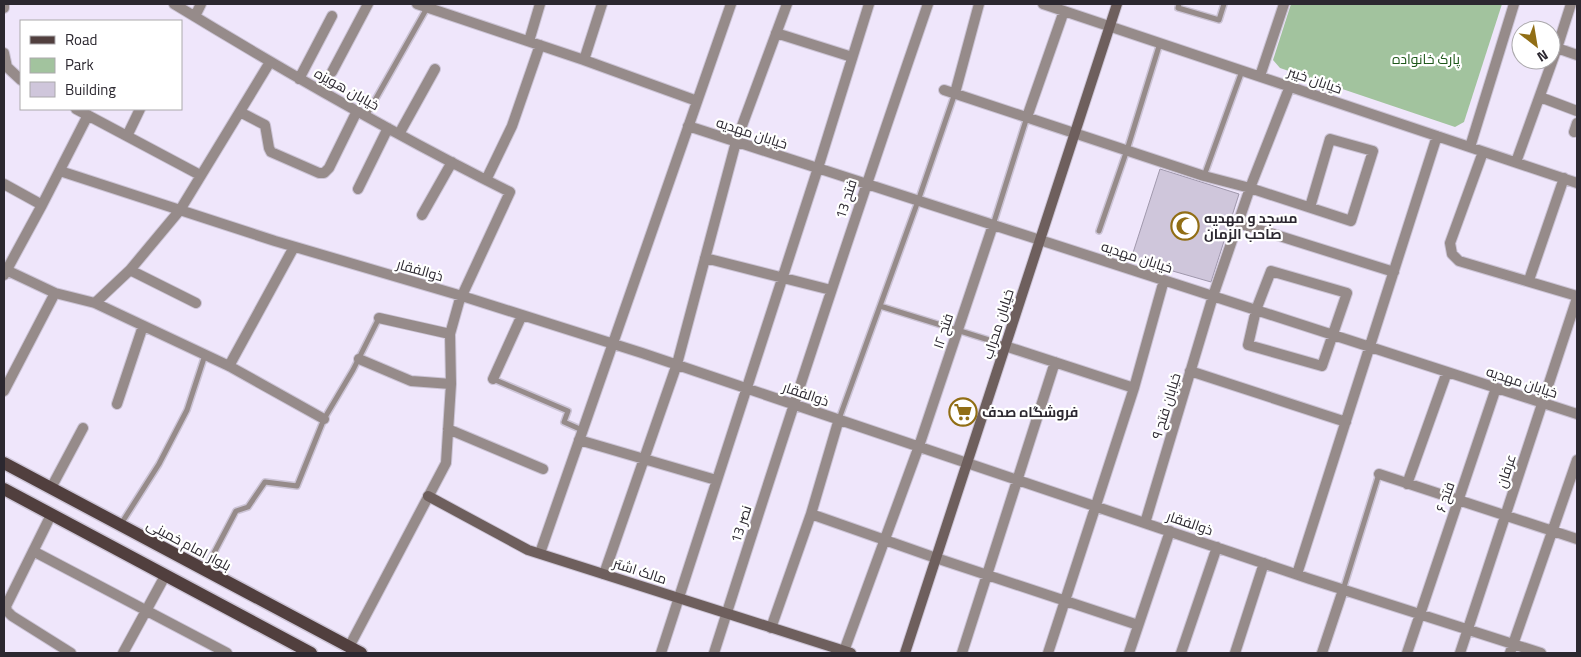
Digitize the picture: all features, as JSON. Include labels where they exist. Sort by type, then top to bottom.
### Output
[{"type":"main road","name":"بلوار امام خمینی","points":[[4,463],[361,653]]},
{"type":"main road","points":[[4,489],[311,653]]},
{"type":"street","name":"خیابان هویزه","points":[[174,4],[299,79],[510,192],[462,296]]},
{"type":"street","points":[[194,16],[201,4]]},
{"type":"street","points":[[332,72],[368,4]]},
{"type":"street","points":[[417,4],[584,60],[697,101]]},
{"type":"street","points":[[529,41],[540,4]]},
{"type":"street","points":[[584,60],[602,4]]},
{"type":"street","points":[[540,553],[731,4]]},
{"type":"street","points":[[604,574],[677,364],[736,142],[787,4]]},
{"type":"street","points":[[661,653],[677,598],[818,168],[869,4]]},
{"type":"street","name":"فتح 13","points":[[794,404],[866,184],[928,4]]},
{"type":"street","points":[[979,4],[949,91],[1204,176],[1250,188],[1350,220],[1373,151],[1330,139],[1310,207]]},
{"type":"street","name":"خیابان خیبر","points":[[1043,4],[1577,183]]},
{"type":"street","name":"خیابان محراب","points":[[905,653],[1117,4]]},
{"type":"street","points":[[1260,76],[1284,4]]},
{"type":"street","points":[[1470,147],[1514,4]]},
{"type":"street","points":[[1561,35],[1571,4]]},
{"type":"street","points":[[1027,117],[1064,11]]},
{"type":"street","points":[[299,79],[332,16]]},
{"type":"street","points":[[776,33],[852,57]]},
{"type":"street","points":[[486,180],[512,126],[540,45]]},
{"type":"street","points":[[1561,49],[1577,54]]},
{"type":"street","points":[[4,53],[7,67],[20,79]]},
{"type":"street","points":[[95,303],[130,270],[180,210],[270,62]]},
{"type":"street","points":[[399,134],[435,69]]},
{"type":"street","points":[[1516,162],[1549,70]]},
{"type":"street","name":"خیابان فتح ۹","points":[[1145,523],[1213,296],[1250,188],[1290,86]]},
{"type":"street","points":[[1540,97],[1577,111]]},
{"type":"street","points":[[78,110],[200,175]]},
{"type":"street","points":[[127,136],[140,110]]},
{"type":"street","points":[[240,112],[265,125],[268,148],[271,152],[319,173],[324,173],[329,168],[361,113]]},
{"type":"street","points":[[88,115],[42,205],[5,271],[55,293],[95,303],[229,366],[324,419]]},
{"type":"street","name":"خیابان مهدیه","points":[[688,126],[1577,414]]},
{"type":"street","points":[[358,189],[388,128]]},
{"type":"street","points":[[1296,574],[1437,136]]},
{"type":"street","points":[[1484,152],[1450,243],[1452,254],[1460,261],[1529,280],[1577,297]]},
{"type":"street","points":[[422,215],[452,162]]},
{"type":"street","name":"ذوالفقار","points":[[60,170],[294,247],[462,296],[677,364],[1343,590],[1468,630],[1511,649],[1541,653]]},
{"type":"street","points":[[1529,280],[1564,178]]},
{"type":"street","points":[[4,184],[42,205]]},
{"type":"street","points":[[1238,223],[1394,272]]},
{"type":"street","name":"فتح ۱۲","points":[[848,652],[993,225]]},
{"type":"street","points":[[229,366],[294,247]]},
{"type":"street","points":[[705,258],[831,290]]},
{"type":"street","points":[[130,270],[196,303]]},
{"type":"street","points":[[1271,270],[1347,293],[1333,335],[1322,366],[1248,346],[1256,310],[1271,270]]},
{"type":"street","points":[[1048,653],[1134,388],[1164,280]]},
{"type":"street","points":[[4,391],[55,293]]},
{"type":"street","points":[[349,647],[446,464],[451,384],[450,334],[462,296]]},
{"type":"street","name":"عرفان","points":[[1460,653],[1577,297]]},
{"type":"street","points":[[493,379],[522,315]]},
{"type":"street","points":[[380,318],[450,334]]},
{"type":"street","points":[[117,404],[143,326]]},
{"type":"street","points":[[1006,346],[1134,388]]},
{"type":"street","points":[[359,359],[411,381],[451,384]]},
{"type":"street","points":[[962,653],[1054,362]]},
{"type":"street","points":[[1190,371],[1346,422]]},
{"type":"street","points":[[1407,484],[1447,372]]},
{"type":"street","name":"فتح ۶","points":[[1407,653],[1496,388]]},
{"type":"street","name":"نصر 13","points":[[714,653],[794,404]]},
{"type":"street","points":[[771,628],[811,514],[839,419]]},
{"type":"street","points":[[51,488],[82,428]]},
{"type":"street","points":[[448,429],[543,469]]},
{"type":"street","points":[[579,440],[716,480]]},
{"type":"street","points":[[1511,649],[1577,460]]},
{"type":"street","points":[[1379,474],[1577,539]]},
{"type":"street","name":"مالک اشتر","points":[[428,496],[528,550],[848,652]]},
{"type":"street","points":[[51,514],[6,606],[7,611],[71,653]]},
{"type":"street","points":[[811,514],[1138,625]]},
{"type":"street","points":[[1129,653],[1170,531]]},
{"type":"street","points":[[1180,653],[1217,547]]},
{"type":"street","points":[[33,551],[228,653]]},
{"type":"street","points":[[1235,653],[1264,563]]},
{"type":"street","points":[[123,653],[165,576]]},
{"type":"street","points":[[1322,653],[1343,590]]},
{"type":"lane","points":[[1179,6],[1219,20],[1224,4]]},
{"type":"lane","points":[[361,113],[427,8]]},
{"type":"lane","points":[[1099,232],[1160,43]]},
{"type":"lane","points":[[1204,176],[1242,70]]},
{"type":"lane","points":[[839,419],[918,201],[949,91]]},
{"type":"lane","points":[[993,225],[1027,117]]},
{"type":"lane","points":[[880,306],[1006,346]]},
{"type":"lane","points":[[205,570],[236,511],[248,507],[265,482],[297,486],[324,419],[359,359],[380,318]]},
{"type":"lane","points":[[121,525],[159,464],[187,410],[205,355]]},
{"type":"lane","points":[[493,379],[568,411],[564,422],[582,430]]},
{"type":"lane","points":[[1343,590],[1379,474]]},
{"type":"green space","name":"پارک خانواده","points":[[1291,4],[1502,4],[1464,122],[1455,127],[1280,68],[1273,60]]},
{"type":"building","name":"مسجد و مهدیه صاحب الزمان","points":[[1160,169],[1239,194],[1211,282],[1131,259]]},
{"type":"place","name":"مسجد و مهدیه صاحب الزمان","points":[[1185,226]]},
{"type":"place","name":"فروشگاه صدف","points":[[963,412]]}]
